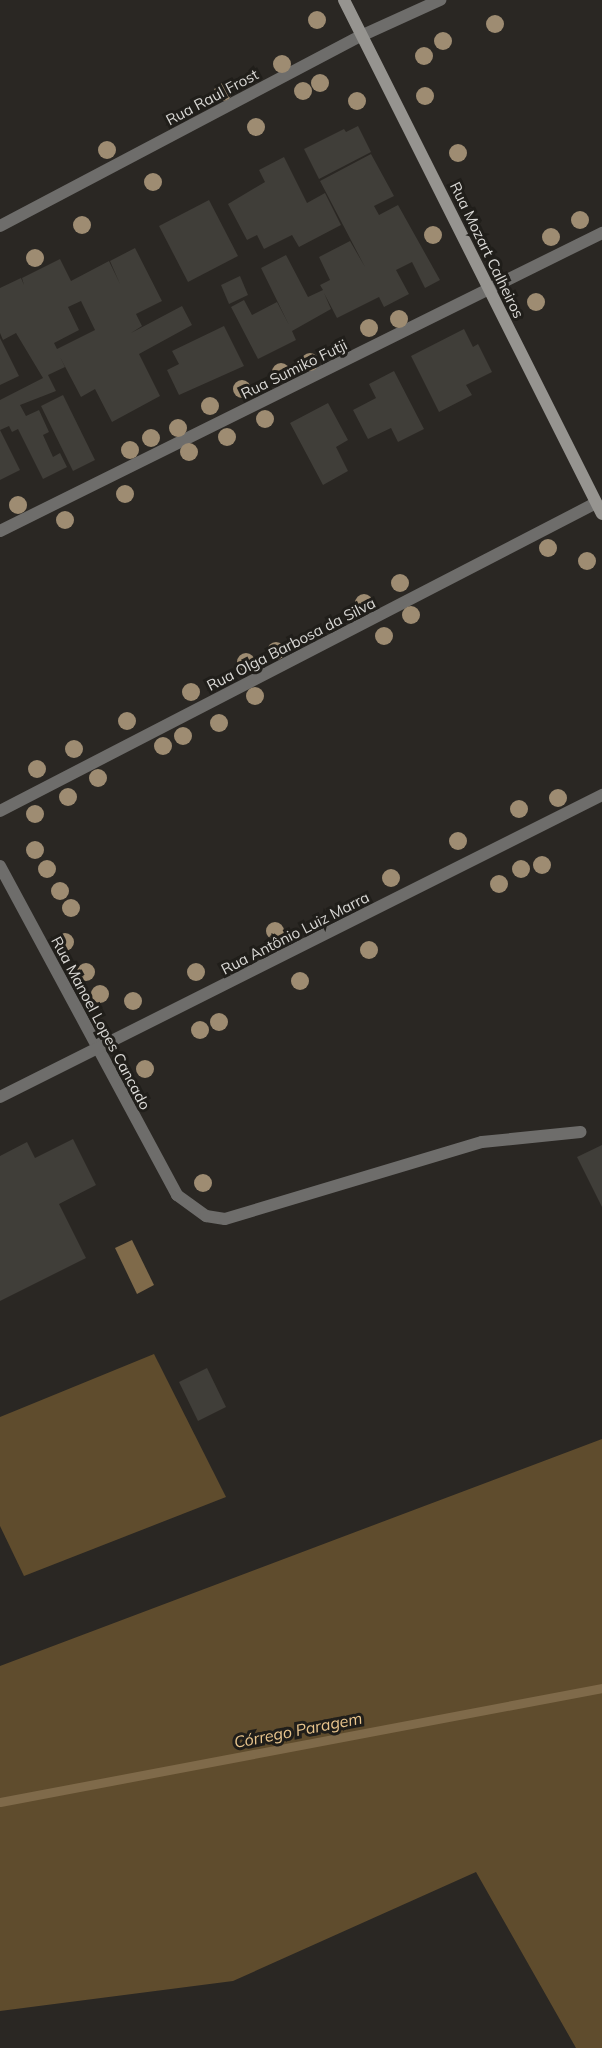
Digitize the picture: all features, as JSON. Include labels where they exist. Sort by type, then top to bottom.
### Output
[{"type":"street","name":"Rua Mozart Calheiros","points":[[344,0],[599,508]]},
{"type":"street","name":"Rua Raul Frost","points":[[0,226],[363,35],[440,0]]},
{"type":"street","name":"Rua Sumiko Futji","points":[[0,531],[602,233]]},
{"type":"street","name":"Rua Olga Barbosa da Silva","points":[[0,811],[599,508]]},
{"type":"street","name":"Rua Antônio Luiz Marra","points":[[0,1097],[602,795]]},
{"type":"street","name":"Rua Manoel Lopes Cancado","points":[[0,866],[177,1195],[206,1216],[225,1219],[482,1142],[580,1132]]},
{"type":"shaded area","points":[[132,1240],[154,1285],[137,1294],[115,1248]]},
{"type":"shaded area","points":[[154,1354],[226,1497],[24,1576],[0,1526],[0,1417]]},
{"type":"shaded area","points":[[602,1439],[602,2048],[576,2048],[476,1872],[233,1981],[0,2011],[0,1666]]},
{"type":"building","points":[[358,126],[371,152],[319,179],[304,149],[344,129],[346,132]]},
{"type":"building","points":[[371,154],[394,196],[374,206],[379,215],[398,205],[440,280],[425,288],[412,262],[396,270],[409,294],[384,307],[379,297],[337,318],[324,293],[331,309],[292,331],[296,340],[258,359],[231,307],[244,300],[252,315],[277,302],[289,325],[261,268],[286,255],[308,297],[323,290],[320,285],[330,280],[319,257],[350,241],[365,267],[320,181]]},
{"type":"building","points":[[284,157],[307,203],[325,193],[341,225],[299,247],[292,235],[264,249],[257,235],[247,240],[228,204],[265,182],[259,170]]},
{"type":"building","points":[[209,200],[238,256],[188,282],[159,226]]},
{"type":"building","points":[[135,248],[162,301],[136,314],[142,326],[131,333],[182,306],[192,325],[139,354],[160,396],[112,422],[95,389],[81,397],[60,357],[65,367],[48,375],[56,391],[20,405],[26,416],[39,410],[49,432],[43,435],[53,457],[60,453],[67,467],[43,479],[18,429],[12,432],[9,426],[0,430],[0,400],[43,378],[16,333],[3,340],[0,333],[0,288],[21,278],[24,285],[22,278],[60,259],[71,281],[109,261],[120,284],[110,261]],"holes":[[[81,301],[95,330],[57,349],[54,343],[79,330],[68,307]]]},
{"type":"building","points":[[240,276],[248,295],[229,304],[221,285]]},
{"type":"building","points":[[224,326],[244,366],[179,395],[167,370],[179,364],[172,351]]},
{"type":"building","points":[[464,329],[473,347],[478,344],[492,372],[466,385],[472,395],[439,412],[411,356]]},
{"type":"building","points":[[0,338],[19,376],[0,385]]},
{"type":"building","points":[[394,371],[424,429],[398,442],[391,428],[368,439],[353,410],[376,398],[369,384]]},
{"type":"building","points":[[63,395],[95,460],[73,471],[41,406]]},
{"type":"building","points":[[328,403],[348,440],[336,447],[348,471],[323,485],[290,423]]},
{"type":"building","points":[[0,430],[20,470],[0,480]]},
{"type":"building","points":[[73,1139],[96,1185],[59,1204],[86,1258],[0,1301],[0,1156],[27,1142],[35,1158]]},
{"type":"building","points":[[602,1145],[602,1207],[577,1157]]},
{"type":"building","points":[[207,1368],[226,1407],[198,1421],[179,1382]]},
{"type":"waterway","name":"Córrego Paragem","points":[[0,1802],[602,1688]]}]
